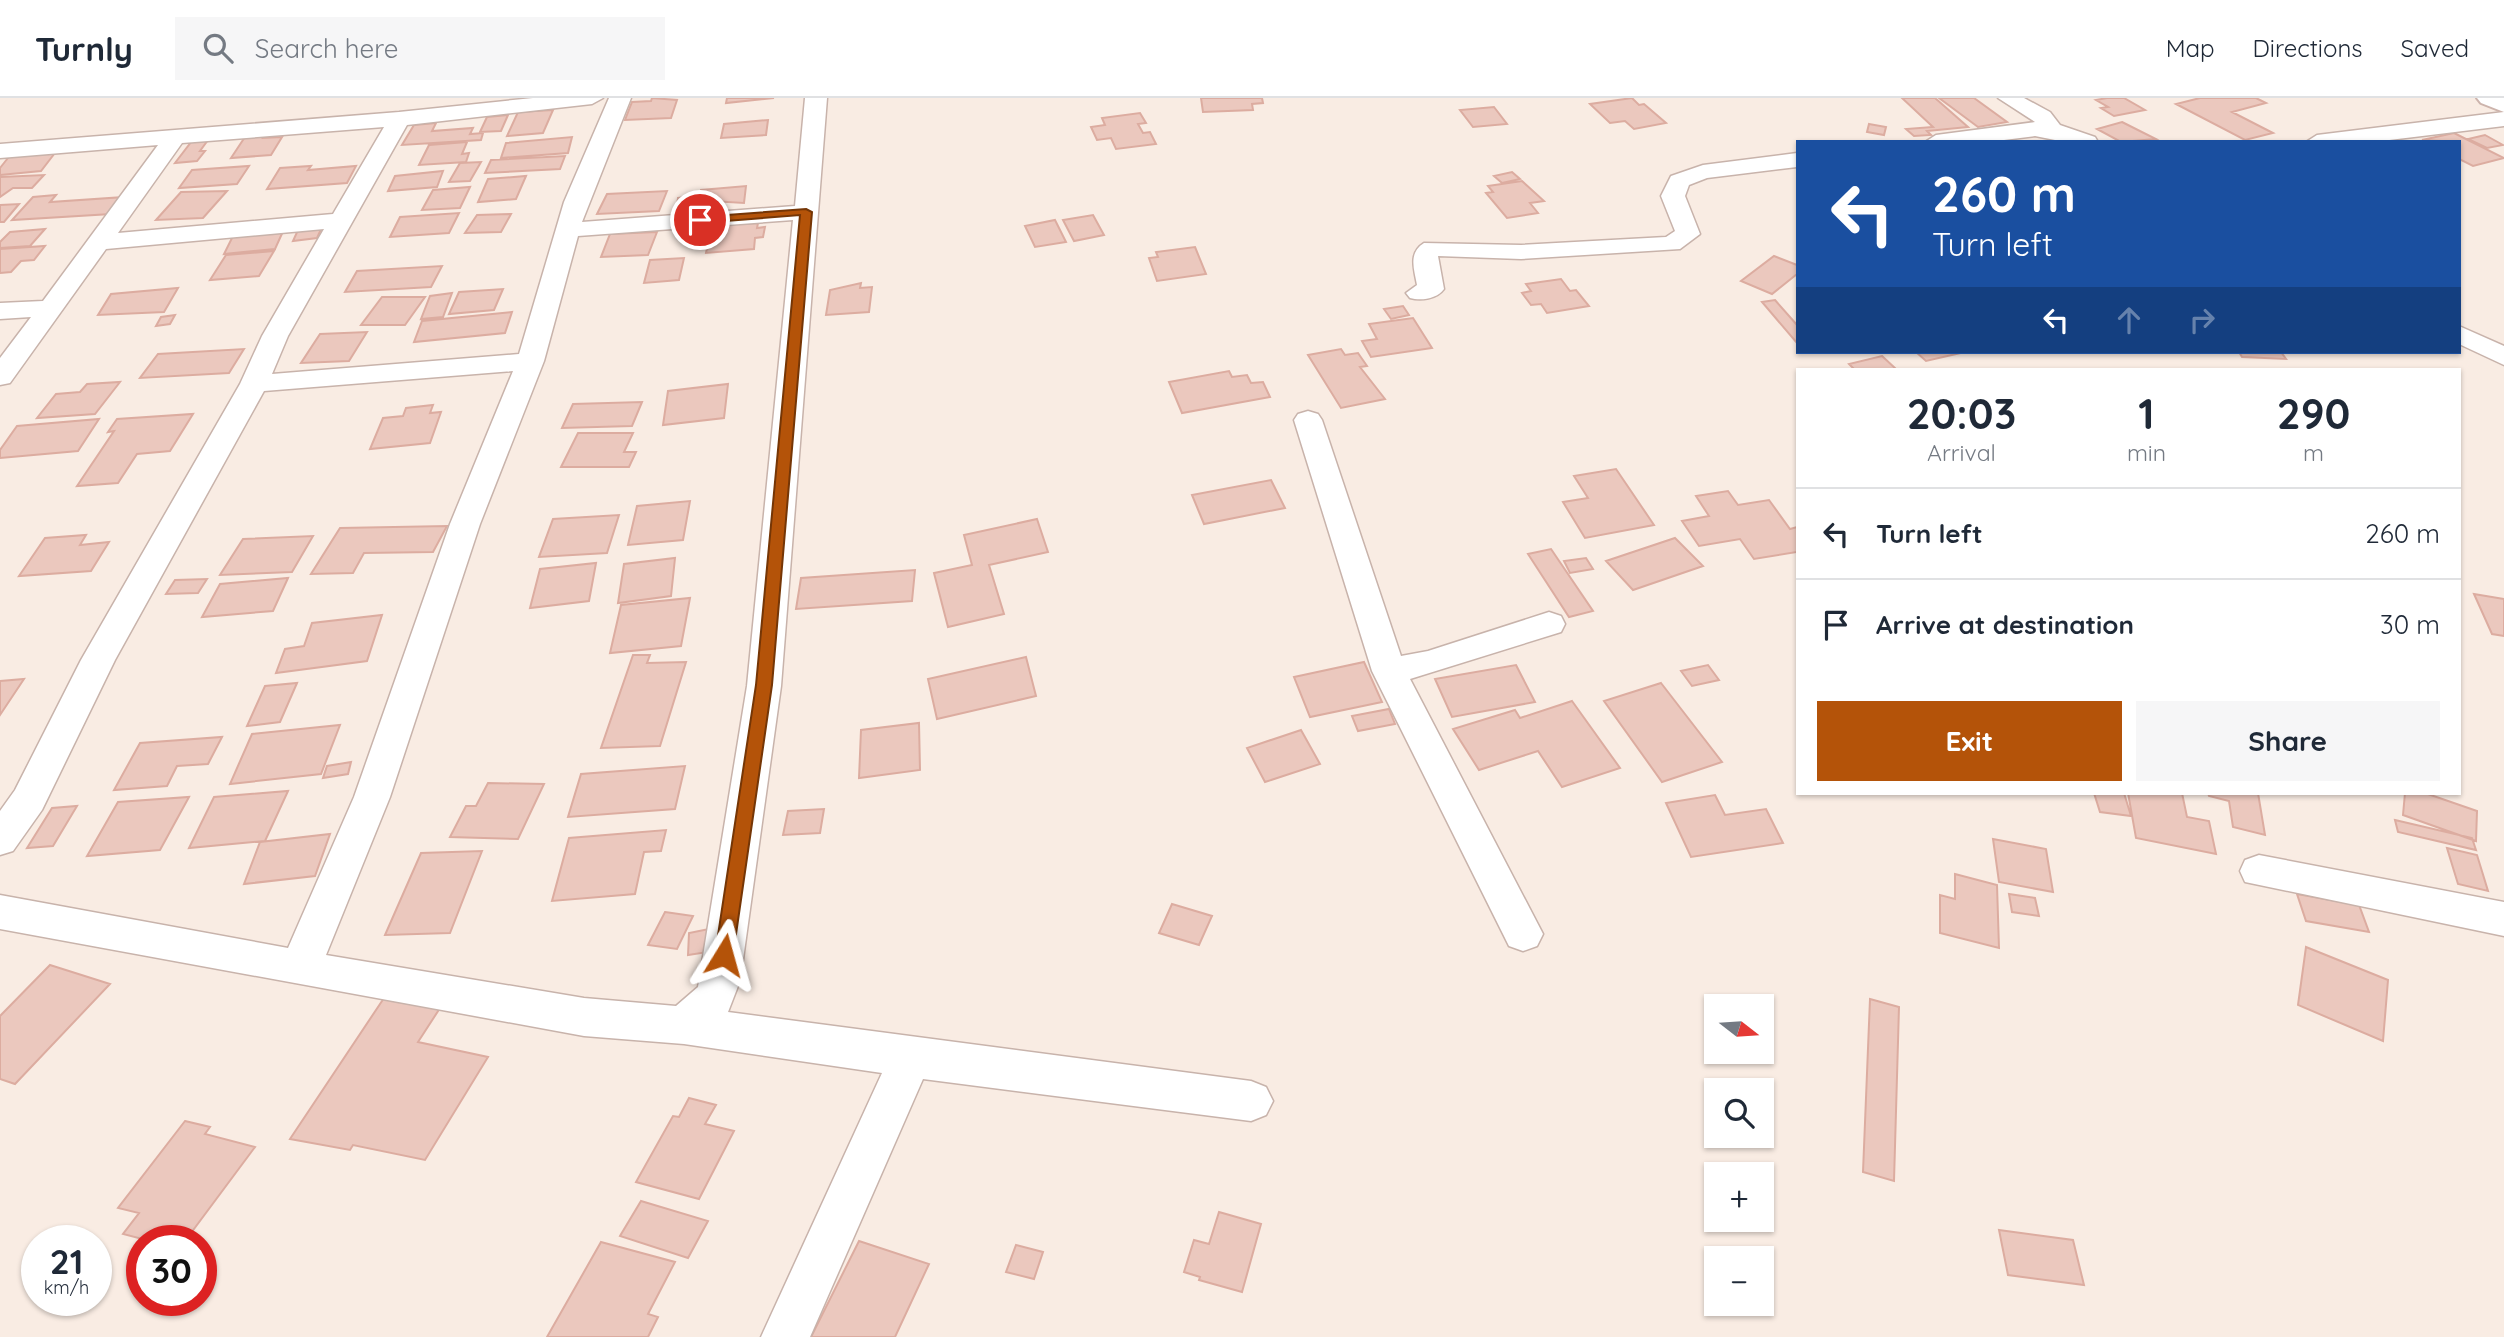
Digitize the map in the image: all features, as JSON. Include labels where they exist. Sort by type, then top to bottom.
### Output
[{"type":"main road","points":[[2489,98],[2504,105]]},
{"type":"street","points":[[0,151],[399,119],[592,98]]},
{"type":"street","points":[[300,968],[372,797],[465,524],[530,361],[576,202],[620,98]]},
{"type":"street","points":[[684,1025],[715,998],[724,955],[764,685],[816,98]]},
{"type":"street","points":[[2010,98],[2042,117],[2052,130]]},
{"type":"street","points":[[0,841],[29,800],[98,660],[254,384],[275,336],[399,119]]},
{"type":"street","points":[[2333,140],[2504,119]]},
{"type":"street","points":[[1951,140],[2025,130],[2052,130],[2081,140]]},
{"type":"street","points":[[0,377],[177,135]]},
{"type":"street","points":[[1419,293],[1431,289],[1425,260],[1427,252],[1433,248],[1521,252],[1671,244],[1688,234],[1672,196],[1679,181],[1703,172],[1796,160]]},
{"type":"street","points":[[568,230],[806,212]]},
{"type":"street","points":[[101,242],[341,220]]},
{"type":"street","points":[[0,311],[51,309]]},
{"type":"street","points":[[2461,335],[2504,357]]},
{"type":"street","points":[[254,384],[530,361]]},
{"type":"street","points":[[1308,420],[1389,671],[1523,934]]},
{"type":"street","points":[[1389,671],[1430,663],[1549,624]]},
{"type":"street","points":[[2259,871],[2504,919]]},
{"type":"street","points":[[0,912],[584,1017],[684,1025],[911,1058],[1251,1101]]},
{"type":"street","points":[[785,1337],[911,1058]]},
{"type":"building","points":[[652,98],[677,100],[671,118],[625,120],[632,102],[651,101]]},
{"type":"building","points":[[727,98],[774,98],[726,103]]},
{"type":"building","points":[[1201,98],[1262,98],[1263,103],[1252,104],[1253,110],[1203,112]]},
{"type":"building","points":[[1632,98],[1639,105],[1644,104],[1666,123],[1634,129],[1625,121],[1610,123],[1590,104]]},
{"type":"building","points":[[1902,98],[1935,98],[1968,127],[1927,131],[1931,135],[1914,136],[1906,129],[1933,127]]},
{"type":"building","points":[[1939,98],[1974,98],[2007,122],[1978,127]]},
{"type":"building","points":[[2124,98],[2145,110],[2114,116],[2101,108],[2108,107],[2096,100]]},
{"type":"building","points":[[2200,98],[2256,98],[2266,103],[2232,112],[2273,133],[2245,140],[2176,104]]},
{"type":"building","points":[[1494,107],[1507,124],[1473,127],[1460,110]]},
{"type":"building","points":[[553,110],[543,133],[507,136],[518,112]]},
{"type":"building","points":[[1140,113],[1146,123],[1138,124],[1143,133],[1150,132],[1156,144],[1116,149],[1111,138],[1097,140],[1091,127],[1105,125],[1102,118]]},
{"type":"building","points":[[508,115],[501,131],[480,132],[487,117]]},
{"type":"building","points":[[768,120],[766,135],[721,138],[724,124]]},
{"type":"building","points":[[2122,122],[2156,139],[2117,140],[2097,129]]},
{"type":"building","points":[[436,123],[432,131],[473,128],[470,134],[483,133],[481,140],[402,145],[414,125]]},
{"type":"building","points":[[1869,124],[1886,127],[1884,135],[1867,132]]},
{"type":"building","points":[[2454,133],[2504,158],[2473,166],[2461,160],[2461,140],[2422,140]]},
{"type":"building","points":[[265,135],[263,138],[282,137],[271,155],[231,158],[245,137]]},
{"type":"building","points":[[2485,135],[2503,145],[2487,148],[2468,139]]},
{"type":"building","points":[[211,136],[200,151],[205,151],[197,161],[175,163],[195,137]]},
{"type":"building","points":[[572,137],[568,153],[501,158],[506,143]]},
{"type":"building","points":[[467,142],[462,154],[469,153],[466,162],[419,165],[429,145]]},
{"type":"building","points":[[58,149],[41,171],[0,175],[0,168],[12,153]]},
{"type":"building","points":[[565,156],[560,169],[485,173],[491,160]]},
{"type":"building","points":[[481,162],[470,181],[449,182],[460,163]]},
{"type":"building","points":[[249,166],[237,184],[179,188],[192,170]]},
{"type":"building","points":[[311,166],[308,170],[356,166],[347,183],[267,189],[280,168]]},
{"type":"building","points":[[443,171],[437,187],[388,191],[395,176]]},
{"type":"building","points":[[1512,172],[1520,179],[1502,183],[1494,176]]},
{"type":"building","points":[[44,175],[32,188],[13,188],[0,197],[0,177]]},
{"type":"building","points":[[526,176],[516,199],[478,202],[488,179]]},
{"type":"building","points":[[1522,181],[1544,201],[1530,203],[1538,213],[1507,218],[1486,193],[1493,192],[1488,186]]},
{"type":"building","points":[[746,186],[744,203],[711,201],[710,209],[698,210],[701,190]]},
{"type":"building","points":[[470,187],[460,208],[422,210],[433,190]]},
{"type":"building","points":[[227,191],[203,218],[156,220],[181,192]]},
{"type":"building","points":[[667,191],[659,211],[597,214],[607,194]]},
{"type":"building","points":[[56,195],[50,202],[125,197],[111,214],[12,220],[33,197]]},
{"type":"building","points":[[697,196],[694,211],[676,213],[678,198]]},
{"type":"building","points":[[19,204],[4,222],[0,222],[0,205]]},
{"type":"building","points":[[459,213],[449,233],[390,237],[400,217]]},
{"type":"building","points":[[511,214],[501,232],[465,233],[477,215]]},
{"type":"building","points":[[1093,215],[1104,235],[1074,241],[1063,220]]},
{"type":"building","points":[[739,220],[738,224],[758,223],[757,228],[765,227],[763,237],[755,238],[754,249],[706,253],[712,223]]},
{"type":"building","points":[[1055,220],[1066,242],[1035,247],[1025,226]]},
{"type":"building","points":[[285,227],[275,249],[224,254],[235,232]]},
{"type":"building","points":[[322,227],[317,238],[293,241],[298,230]]},
{"type":"building","points":[[45,229],[30,246],[0,248],[0,242],[10,232]]},
{"type":"building","points":[[657,232],[648,255],[601,257],[610,234]]},
{"type":"building","points":[[45,246],[34,260],[21,261],[11,272],[0,273],[0,249]]},
{"type":"building","points":[[1195,247],[1206,274],[1157,281],[1149,258],[1158,257],[1156,252]]},
{"type":"building","points":[[274,251],[259,276],[210,280],[226,255]]},
{"type":"building","points":[[1774,256],[1796,265],[1796,275],[1772,294],[1741,281]]},
{"type":"building","points":[[684,258],[679,280],[644,283],[650,260]]},
{"type":"building","points":[[442,266],[431,287],[345,292],[357,271]]},
{"type":"building","points":[[1561,279],[1570,291],[1576,290],[1589,306],[1547,313],[1541,304],[1531,305],[1522,293],[1531,291],[1526,284]]},
{"type":"building","points":[[861,283],[860,288],[872,287],[869,312],[826,315],[830,290]]},
{"type":"building","points":[[178,288],[164,312],[98,315],[111,294]]},
{"type":"building","points":[[503,289],[494,310],[449,314],[459,292]]},
{"type":"building","points":[[452,293],[443,317],[421,319],[430,296]]},
{"type":"building","points":[[382,297],[425,297],[405,325],[361,325]]},
{"type":"building","points":[[1775,300],[1796,324],[1796,342],[1762,302]]},
{"type":"building","points":[[1403,306],[1409,315],[1391,319],[1384,309]]},
{"type":"building","points":[[512,312],[505,333],[414,342],[422,321]]},
{"type":"building","points":[[175,315],[170,324],[156,326],[161,317]]},
{"type":"building","points":[[1413,318],[1432,348],[1371,357],[1362,341],[1377,339],[1369,324]]},
{"type":"building","points":[[367,332],[349,361],[301,363],[320,334]]},
{"type":"building","points":[[244,349],[229,373],[140,378],[158,354]]},
{"type":"building","points":[[1341,349],[1345,355],[1358,353],[1367,366],[1360,367],[1385,399],[1341,408],[1308,355]]},
{"type":"building","points":[[1918,354],[1956,354],[1926,361]]},
{"type":"building","points":[[2240,354],[2282,354],[2286,359],[2242,357]]},
{"type":"building","points":[[1882,356],[1895,368],[1853,368],[1849,364]]},
{"type":"building","points":[[1229,371],[1232,377],[1247,375],[1251,383],[1263,382],[1270,397],[1182,413],[1169,382]]},
{"type":"building","points":[[120,382],[95,414],[37,418],[56,394],[80,392],[87,384]]},
{"type":"building","points":[[728,384],[724,418],[663,425],[668,391]]},
{"type":"building","points":[[642,402],[632,426],[562,428],[573,404]]},
{"type":"building","points":[[433,405],[430,413],[441,412],[430,443],[370,449],[383,418],[403,416],[406,408]]},
{"type":"building","points":[[193,414],[170,451],[137,454],[118,483],[77,486],[114,431],[108,432],[117,419]]},
{"type":"building","points":[[99,419],[78,451],[0,458],[0,450],[17,426]]},
{"type":"building","points":[[578,433],[633,433],[624,452],[636,452],[629,467],[561,467]]},
{"type":"building","points":[[1616,469],[1654,525],[1585,538],[1563,502],[1588,498],[1574,476]]},
{"type":"building","points":[[1271,480],[1285,508],[1204,524],[1192,495]]},
{"type":"building","points":[[1728,491],[1738,505],[1769,500],[1790,529],[1796,527],[1796,552],[1754,559],[1740,539],[1699,546],[1682,521],[1709,516],[1696,496]]},
{"type":"building","points":[[690,501],[683,540],[628,545],[637,506]]},
{"type":"building","points":[[619,515],[607,553],[539,557],[553,519]]},
{"type":"building","points":[[1037,519],[1048,552],[989,565],[1004,614],[948,627],[934,573],[972,565],[964,535]]},
{"type":"building","points":[[447,526],[433,552],[364,553],[353,573],[311,574],[340,528]]},
{"type":"building","points":[[86,535],[80,545],[109,542],[91,571],[19,576],[45,538]]},
{"type":"building","points":[[313,536],[292,572],[220,575],[243,539]]},
{"type":"building","points":[[1675,538],[1703,566],[1633,590],[1606,561]]},
{"type":"building","points":[[1551,549],[1593,611],[1569,617],[1528,554]]},
{"type":"building","points":[[675,558],[671,596],[618,603],[624,564]]},
{"type":"building","points":[[1586,558],[1593,569],[1570,573],[1564,561]]},
{"type":"building","points":[[596,563],[589,601],[530,608],[540,569]]},
{"type":"building","points":[[915,570],[912,601],[796,609],[801,578]]},
{"type":"building","points":[[288,578],[273,611],[202,617],[220,584]]},
{"type":"building","points":[[207,579],[198,593],[166,594],[175,580]]},
{"type":"building","points":[[2474,594],[2504,599],[2504,636],[2492,634]]},
{"type":"building","points":[[690,598],[681,646],[610,653],[621,605]]},
{"type":"building","points":[[382,615],[367,661],[276,673],[285,649],[304,646],[312,623]]},
{"type":"building","points":[[633,655],[650,655],[647,663],[686,662],[660,746],[601,748]]},
{"type":"building","points":[[1026,657],[1036,696],[937,719],[928,679]]},
{"type":"building","points":[[1364,662],[1382,702],[1310,717],[1294,677]]},
{"type":"building","points":[[1516,665],[1535,702],[1452,717],[1435,679]]},
{"type":"building","points":[[1708,665],[1719,680],[1692,686],[1681,671]]},
{"type":"building","points":[[24,679],[0,715],[0,681]]},
{"type":"building","points":[[297,683],[280,722],[247,726],[265,686]]},
{"type":"building","points":[[1661,683],[1722,762],[1662,782],[1604,701]]},
{"type":"building","points":[[1572,701],[1620,768],[1562,787],[1538,751],[1479,770],[1453,729],[1515,710],[1520,718]]},
{"type":"building","points":[[1389,709],[1395,724],[1358,731],[1352,716]]},
{"type":"building","points":[[919,723],[920,770],[859,778],[861,730]]},
{"type":"building","points":[[340,725],[321,774],[230,784],[252,734]]},
{"type":"building","points":[[1301,730],[1320,764],[1265,782],[1247,748]]},
{"type":"building","points":[[222,737],[208,764],[177,766],[167,786],[114,790],[140,743]]},
{"type":"building","points":[[351,762],[348,774],[323,778],[327,766]]},
{"type":"building","points":[[685,766],[675,809],[568,817],[581,774]]},
{"type":"building","points":[[488,783],[544,784],[518,839],[450,837],[466,806],[476,806]]},
{"type":"building","points":[[288,791],[265,841],[189,848],[214,797]]},
{"type":"building","points":[[1715,795],[1725,815],[1766,809],[1783,843],[1691,857],[1666,803]]},
{"type":"building","points":[[2095,795],[2125,795],[2131,816],[2100,812]]},
{"type":"building","points":[[2128,795],[2182,795],[2187,817],[2209,821],[2216,854],[2136,838]]},
{"type":"building","points":[[2258,795],[2265,835],[2233,827],[2229,801],[2209,796]]},
{"type":"building","points":[[2405,795],[2431,795],[2477,811],[2476,841],[2403,815]]},
{"type":"building","points":[[189,797],[160,850],[87,856],[118,802]]},
{"type":"building","points":[[77,806],[53,846],[27,848],[52,808]]},
{"type":"building","points":[[824,809],[820,833],[783,835],[788,811]]},
{"type":"building","points":[[2395,820],[2472,838],[2476,850],[2398,832]]},
{"type":"building","points":[[666,830],[661,851],[644,852],[635,894],[552,901],[569,838]]},
{"type":"building","points":[[330,834],[315,876],[244,884],[260,842]]},
{"type":"building","points":[[1993,839],[2046,849],[2053,892],[1999,882]]},
{"type":"building","points":[[2447,848],[2477,855],[2488,891],[2458,884]]},
{"type":"building","points":[[482,851],[450,933],[385,935],[421,853]]},
{"type":"building","points":[[1955,874],[1997,885],[1999,948],[1940,933],[1940,895],[1955,899]]},
{"type":"building","points":[[2009,894],[2035,898],[2039,916],[2012,912]]},
{"type":"building","points":[[2297,894],[2359,905],[2369,932],[2306,921]]},
{"type":"building","points":[[1172,904],[1212,916],[1199,945],[1159,933]]},
{"type":"building","points":[[665,912],[693,916],[677,949],[648,945]]},
{"type":"building","points":[[709,929],[708,952],[688,955],[689,933]]},
{"type":"building","points":[[2306,947],[2388,980],[2383,1041],[2298,1005]]},
{"type":"building","points":[[50,965],[110,984],[15,1084],[0,1079],[0,1016]]},
{"type":"building","points":[[386,995],[442,1005],[418,1042],[488,1057],[425,1160],[353,1145],[350,1150],[290,1139]]},
{"type":"building","points":[[1870,999],[1899,1007],[1894,1181],[1863,1172]]},
{"type":"building","points":[[689,1098],[716,1105],[705,1124],[734,1131],[699,1199],[636,1182],[673,1116],[679,1117]]},
{"type":"building","points":[[185,1121],[210,1127],[205,1134],[255,1147],[197,1225],[130,1225],[139,1213],[118,1208]]},
{"type":"building","points":[[641,1201],[708,1221],[688,1258],[620,1236]]},
{"type":"building","points":[[1219,1212],[1261,1224],[1242,1292],[1199,1280],[1200,1277],[1184,1272],[1194,1240],[1209,1244]]},
{"type":"building","points":[[1999,1230],[2073,1240],[2084,1285],[2008,1275]]},
{"type":"building","points":[[859,1241],[929,1264],[895,1337],[811,1337]]},
{"type":"building","points":[[601,1242],[675,1262],[648,1314],[658,1317],[648,1337],[547,1337]]},
{"type":"building","points":[[1016,1245],[1043,1252],[1034,1279],[1006,1272]]},
{"type":"route","points":[[700,220],[806,212],[764,685],[724,955]]}]
